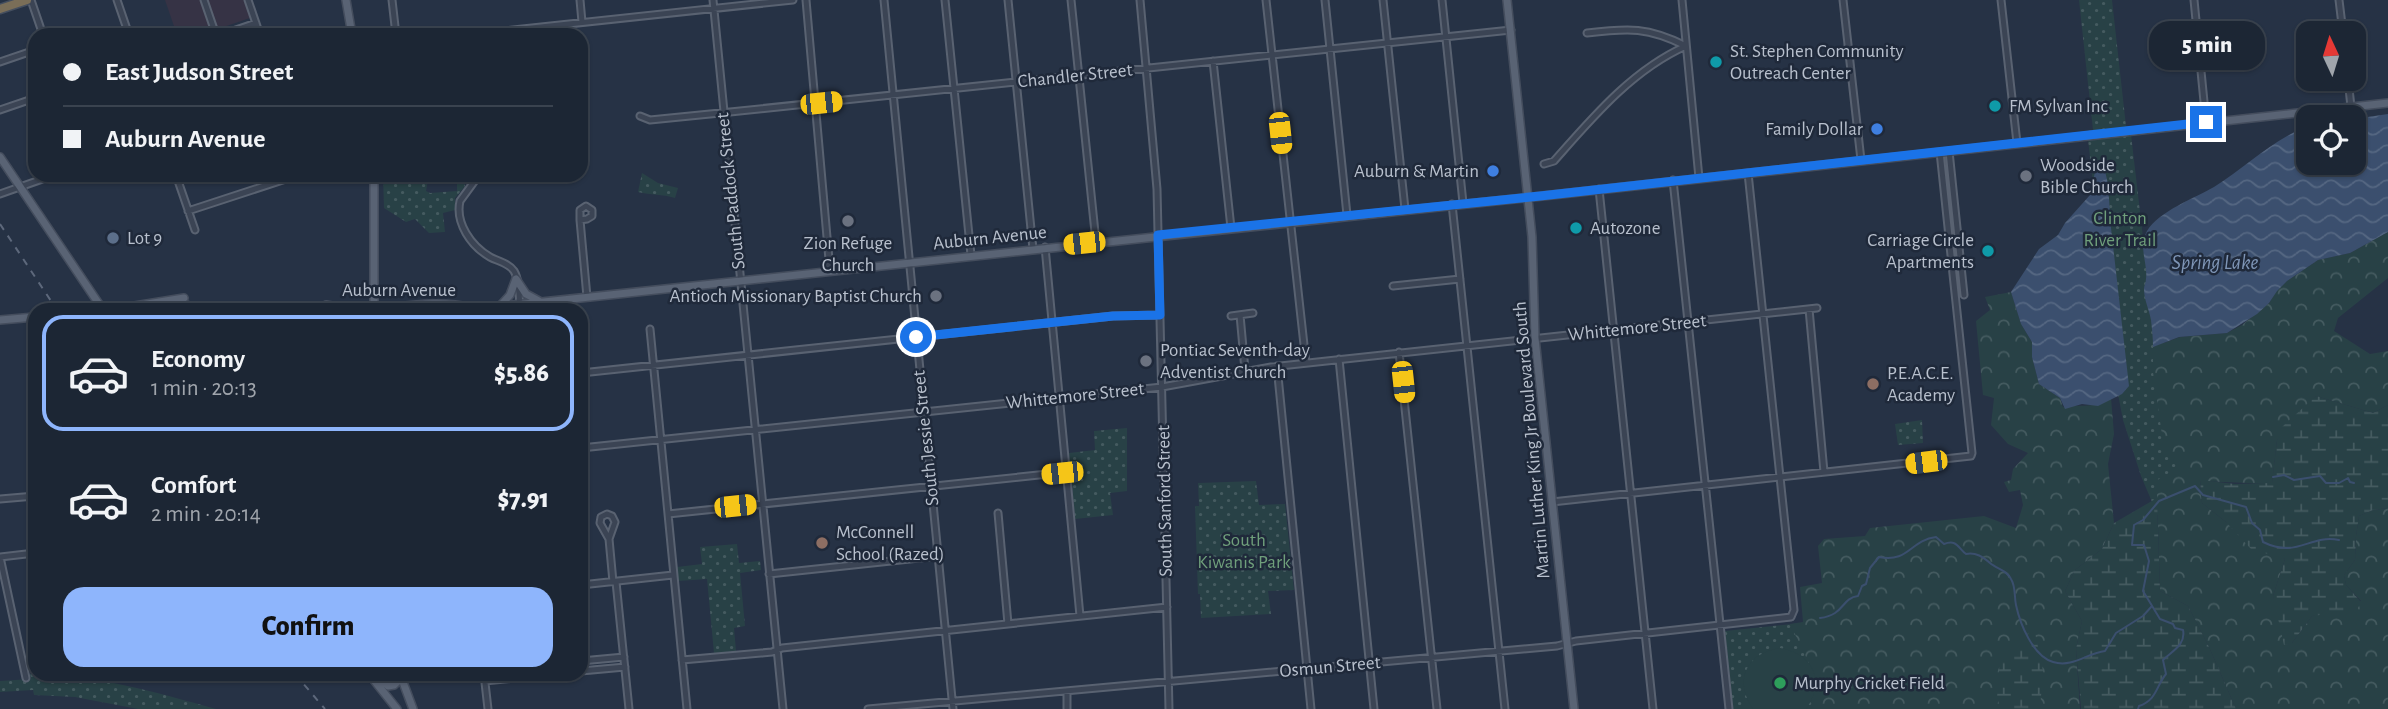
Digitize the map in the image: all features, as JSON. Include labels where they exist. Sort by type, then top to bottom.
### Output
[{"type":"highway","points":[[0,9],[29,0]]},
{"type":"main road","points":[[346,0],[351,28]]},
{"type":"main road","name":"Martin Luther King Jr Boulevard South","points":[[1507,0],[1534,262],[1535,338],[1574,709]]},
{"type":"main road","name":"Auburn Avenue","points":[[2366,105],[2388,103]]},
{"type":"main road","name":"Auburn Avenue","points":[[533,303],[2296,113]]},
{"type":"main road","points":[[0,157],[98,303]]},
{"type":"main road","points":[[374,182],[374,303]]},
{"type":"main road","points":[[516,279],[525,293],[540,301]]},
{"type":"main road","points":[[502,303],[510,295],[516,279]]},
{"type":"main road","points":[[168,303],[185,301],[178,303]]},
{"type":"main road","points":[[0,320],[28,318]]},
{"type":"main road","points":[[375,681],[397,709]]},
{"type":"main road","points":[[382,681],[388,687],[397,681]]},
{"type":"main road","points":[[402,681],[413,709]]},
{"type":"street","points":[[29,0],[40,28]]},
{"type":"street","points":[[117,0],[127,28]]},
{"type":"street","points":[[204,0],[215,28]]},
{"type":"street","points":[[248,0],[258,28]]},
{"type":"street","points":[[392,0],[395,28]]},
{"type":"street","points":[[580,0],[582,22]]},
{"type":"street","name":"South Paddock Street","points":[[713,0],[783,709]]},
{"type":"street","points":[[542,28],[793,0]]},
{"type":"street","points":[[806,0],[830,271]]},
{"type":"street","name":"South Jessie Street","points":[[884,0],[953,709]]},
{"type":"street","points":[[944,0],[971,256]]},
{"type":"street","points":[[1007,0],[1033,249]]},
{"type":"street","points":[[1070,0],[1096,242]]},
{"type":"street","name":"South Sanford Street","points":[[1140,0],[1157,174],[1169,709]]},
{"type":"street","points":[[1266,0],[1306,363]]},
{"type":"street","points":[[1325,0],[1347,215]]},
{"type":"street","points":[[1383,0],[1405,209]]},
{"type":"street","points":[[1442,0],[1463,203]]},
{"type":"street","points":[[1682,0],[1699,178]]},
{"type":"street","points":[[1843,0],[1861,160]]},
{"type":"street","points":[[2001,0],[2017,143]]},
{"type":"street","points":[[2194,0],[2206,122]]},
{"type":"street","points":[[2339,0],[2342,21]]},
{"type":"street","points":[[240,28],[256,23]]},
{"type":"street","points":[[1587,33],[1620,29],[1643,30],[1664,35],[1686,46]]},
{"type":"street","name":"Chandler Street","points":[[640,116],[650,120],[724,113],[1511,30]]},
{"type":"street","points":[[1544,164],[1554,161],[1596,114],[1622,90],[1686,46]]},
{"type":"street","points":[[0,62],[28,52]]},
{"type":"street","points":[[1213,61],[1231,228]]},
{"type":"street","points":[[0,110],[28,100]]},
{"type":"street","points":[[1949,150],[1964,295]]},
{"type":"street","points":[[1552,502],[1971,456],[1940,152]]},
{"type":"street","points":[[1748,172],[1780,477]]},
{"type":"street","points":[[1673,180],[1729,709]]},
{"type":"street","points":[[0,194],[34,182]]},
{"type":"street","points":[[178,182],[195,230]]},
{"type":"street","points":[[188,211],[276,182]]},
{"type":"street","points":[[474,182],[459,203],[464,229],[481,251],[511,268],[516,279],[519,303]]},
{"type":"street","points":[[1599,189],[1653,709]]},
{"type":"street","points":[[1452,204],[1505,709]]},
{"type":"street","points":[[580,220],[587,297]]},
{"type":"street","points":[[1045,247],[1080,616]]},
{"type":"street","points":[[1393,286],[1460,279]]},
{"type":"street","name":"Whittemore Street","points":[[588,447],[1162,387],[1277,366],[1817,308]]},
{"type":"street","points":[[1809,309],[1824,472]]},
{"type":"street","points":[[1231,316],[1253,313]]},
{"type":"street","points":[[1240,314],[1245,370]]},
{"type":"street","points":[[588,372],[1113,316],[1160,315]]},
{"type":"street","points":[[650,329],[687,709]]},
{"type":"street","points":[[1399,352],[1437,709]]},
{"type":"street","points":[[1339,359],[1374,709]]},
{"type":"street","points":[[1277,366],[1311,709]]},
{"type":"street","points":[[668,513],[1067,472]]},
{"type":"street","name":"Osmun Street","points":[[868,709],[1499,651],[1791,617],[1794,610],[1780,477]]},
{"type":"street","points":[[0,499],[28,497]]},
{"type":"street","points":[[998,513],[1008,624]]},
{"type":"street","points":[[609,539],[629,709]]},
{"type":"street","points":[[26,678],[0,557],[28,554]]},
{"type":"street","points":[[769,574],[938,556]]},
{"type":"street","points":[[588,584],[673,575]]},
{"type":"street","points":[[682,660],[1167,607]]},
{"type":"street","points":[[588,660],[624,656]]},
{"type":"street","points":[[588,670],[625,667]]},
{"type":"street","points":[[485,681],[488,709]]},
{"type":"street","points":[[1067,691],[1067,709]]},
{"type":"shaded area","points":[[165,0],[244,0],[250,18],[221,28],[175,28]]},
{"type":"green space","name":"Clinton River Trail","points":[[2079,0],[2112,0],[2126,126],[2130,126],[2144,246],[2240,709],[2141,476],[2123,420],[2116,384],[2087,131],[2093,130]]},
{"type":"green space","points":[[642,173],[658,183],[678,188],[675,198],[638,192]]},
{"type":"green space","points":[[383,182],[428,182],[426,191],[430,193],[457,191],[459,182],[464,182],[465,186],[455,198],[455,210],[443,213],[445,232],[429,233],[415,219],[406,222],[384,208]]},
{"type":"green space","points":[[2388,232],[2388,278],[2338,318],[2334,331],[2370,354],[2388,351],[2388,405],[2373,413],[2316,396],[2277,440],[2272,484],[2200,481],[2202,503],[2226,522],[2285,559],[2273,596],[2292,643],[2312,616],[2361,601],[2346,585],[2344,575],[2355,560],[2359,516],[2388,508],[2388,709],[2236,709],[2188,606],[2160,591],[2155,484],[2165,475],[2178,471],[2175,462],[2166,453],[2162,435],[2153,372],[2153,347],[2180,337],[2227,333],[2242,325],[2269,303],[2287,281],[2318,260],[2350,253]]},
{"type":"green space","points":[[2011,292],[2021,324],[2032,342],[2032,357],[2039,384],[2060,398],[2063,407],[2093,405],[2111,398],[2114,434],[2108,464],[2114,523],[2102,549],[2075,570],[2065,591],[2082,621],[2076,649],[2080,709],[1812,709],[1816,678],[1790,624],[1803,622],[1800,587],[1822,583],[1818,546],[1824,539],[1865,536],[1870,528],[1984,516],[2016,528],[2023,505],[2020,490],[2009,492],[2004,482],[2011,480],[2013,469],[2028,453],[2008,444],[1991,425],[1994,398],[1983,395],[1976,321],[1990,310],[1985,297]]},
{"type":"green space","points":[[2316,396],[2373,413],[2388,405],[2388,508],[2359,516],[2355,560],[2344,575],[2346,585],[2361,602],[2357,610],[2312,616],[2292,643],[2284,645],[2273,596],[2285,559],[2251,549],[2226,522],[2202,503],[2200,480],[2235,484],[2272,483],[2277,440],[2282,427]]},
{"type":"green space","points":[[1922,420],[1923,443],[1898,445],[1895,424]]},
{"type":"green space","points":[[1127,428],[1127,491],[1110,493],[1113,515],[1075,519],[1069,453],[1095,450],[1094,431]]},
{"type":"green space","name":"South Kiwanis Park","points":[[1256,481],[1259,505],[1285,504],[1294,590],[1268,591],[1271,614],[1201,618],[1195,506],[1199,506],[1198,483]]},
{"type":"green space","points":[[2157,498],[2160,591],[2188,606],[2236,709],[2081,709],[2076,649],[2082,621],[2065,591],[2075,570],[2102,549],[2114,523]]},
{"type":"green space","points":[[737,544],[739,563],[760,561],[761,570],[740,573],[745,626],[734,628],[736,651],[714,653],[707,579],[678,581],[677,567],[702,564],[700,547]]},
{"type":"green space","points":[[1830,620],[1894,709],[1733,709],[1725,631]]},
{"type":"green space","points":[[2034,628],[2043,671],[2040,709],[2001,709],[1997,698],[2000,658]]},
{"type":"green space","name":"Murphy Cricket Field","points":[[1780,648],[1801,656],[1813,670],[1815,688],[1812,699],[1806,709],[1753,709],[1744,688],[1747,670],[1759,656]]},
{"type":"green space","points":[[0,681],[101,681],[147,690],[216,709],[138,709],[75,697],[34,695],[33,690],[0,692]]},
{"type":"water","name":"Spring Lake","points":[[2388,114],[2388,232],[2350,253],[2318,260],[2287,281],[2257,314],[2227,333],[2179,337],[2153,347],[2151,320],[2144,293],[2146,273],[2143,249],[2144,237],[2153,224],[2168,211],[2214,187],[2296,132],[2296,175],[2366,175],[2366,117]]},
{"type":"water","points":[[2105,171],[2129,386],[2122,394],[2098,406],[2082,404],[2065,409],[2060,398],[2039,384],[2032,357],[2032,342],[2021,324],[2011,292],[2039,249],[2058,235],[2090,195],[2095,172]]},
{"type":"waterway","points":[[2273,477],[2284,475],[2294,480],[2320,476],[2326,483],[2339,483],[2348,478],[2354,483]]},
{"type":"waterway","points":[[2138,709],[2156,692],[2166,674],[2163,660],[2178,647],[2183,635],[2183,630],[2160,619],[2143,591],[2149,561],[2144,545],[2132,545],[2134,525],[2143,520],[2159,501],[2195,486],[2203,495],[2246,507],[2252,523],[2260,530],[2263,542],[2275,547],[2295,547],[2319,540],[2339,540]]},
{"type":"waterway","points":[[1820,618],[1834,614],[1848,600],[1858,596],[1862,586],[1866,584],[1870,568],[1879,557],[1897,557],[1920,542],[1936,537],[1944,544],[1955,543],[1966,554],[1979,556],[2007,574],[2014,585],[2015,602],[2028,638],[2039,653],[2053,662],[2073,662],[2105,651],[2116,633],[2143,616],[2152,606]]},
{"type":"railway","points":[[0,224],[52,303]]},
{"type":"railway","points":[[301,681],[325,709]]},
{"type":"place","name":"St. Stephen Community Outreach Center","points":[[1716,62]]},
{"type":"place","name":"FM Sylvan Inc","points":[[1995,106]]},
{"type":"place","name":"Family Dollar","points":[[1877,129]]},
{"type":"place","name":"Auburn & Martin","points":[[1493,171]]},
{"type":"place","name":"Woodside Bible Church","points":[[2026,176]]},
{"type":"place","name":"Zion Refuge Church","points":[[848,221]]},
{"type":"place","name":"Autozone","points":[[1576,228]]},
{"type":"place","name":"Lot 9","points":[[113,238]]},
{"type":"place","name":"Carriage Circle Apartments","points":[[1988,251]]},
{"type":"place","name":"Antioch Missionary Baptist Church","points":[[936,296]]},
{"type":"place","name":"Pontiac Seventh-day Adventist Church","points":[[1146,361]]},
{"type":"place","name":"P.E.A.C.E. Academy","points":[[1873,384]]},
{"type":"place","name":"McConnell School (Razed)","points":[[822,543]]},
{"type":"place","name":"Murphy Cricket Field","points":[[1780,683]]},
{"type":"route","points":[[916,337],[1113,316],[1160,315],[1158,235],[1540,196],[2206,122]]}]
